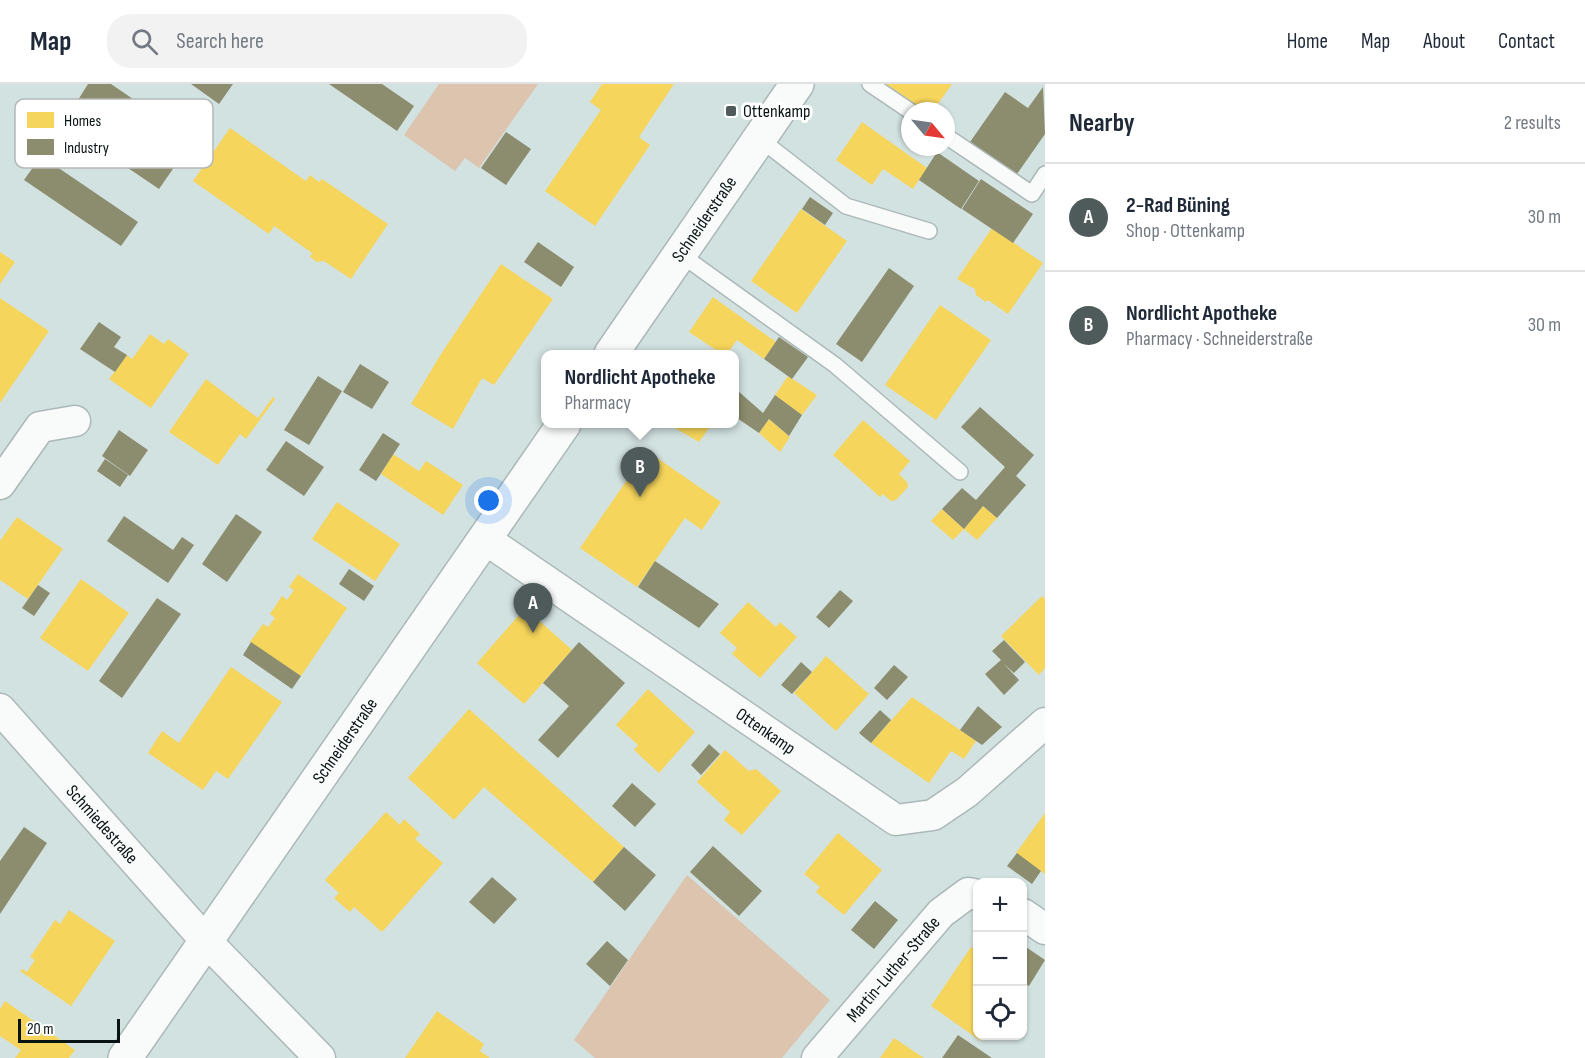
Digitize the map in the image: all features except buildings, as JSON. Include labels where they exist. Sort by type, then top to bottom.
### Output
[{"type":"street","name":"Schneiderstraße","points":[[614,350],[797,84]]},
{"type":"street","points":[[0,484],[40,427],[75,421]]},
{"type":"street","name":"Schneiderstraße","points":[[125,1058],[561,428]]},
{"type":"street","name":"Ottenkamp","points":[[485,539],[896,820],[933,815],[967,792],[1045,723]]},
{"type":"street","name":"Schmiedestraße","points":[[0,709],[206,941],[320,1058]]},
{"type":"street","name":"Martin-Luther-Straße","points":[[817,1058],[941,913],[968,893],[973,894]]},
{"type":"street","points":[[1027,917],[1045,929]]},
{"type":"lane","points":[[870,84],[901,105]]},
{"type":"lane","points":[[760,139],[846,206],[929,231]]},
{"type":"lane","points":[[955,142],[1032,194],[1045,174]]},
{"type":"lane","points":[[680,254],[835,365],[960,472]]},
{"type":"shaded area","points":[[439,84],[538,84],[479,168],[465,158],[455,171],[404,135]]},
{"type":"shaded area","points":[[687,875],[830,1000],[782,1058],[595,1058],[574,1040]]},
{"type":"place","name":"Ottenkamp","points":[[731,111]]},
{"type":"place","name":"Nordlicht Apotheke","points":[[640,497]]},
{"type":"place","name":"2-Rad Büning","points":[[533,633]]}]
